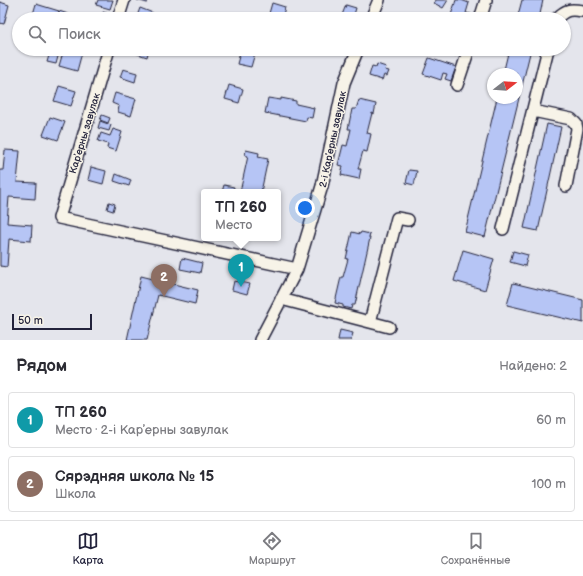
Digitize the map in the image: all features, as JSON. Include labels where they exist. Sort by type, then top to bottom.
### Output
[{"type":"street","points":[[120,12],[124,0]]},
{"type":"street","points":[[374,12],[379,0]]},
{"type":"street","points":[[482,12],[486,0]]},
{"type":"street","points":[[562,12],[573,9],[583,11]]},
{"type":"street","name":"Карʼерны завулак","points":[[107,56],[59,218],[297,268]]},
{"type":"street","name":"2-і Карʼерны завулак","points":[[260,340],[297,268],[322,186],[344,83],[355,56]]},
{"type":"street","points":[[457,85],[467,56]]},
{"type":"street","points":[[503,229],[546,56]]},
{"type":"street","points":[[533,111],[571,119],[576,124],[577,129],[566,186]]},
{"type":"street","points":[[370,322],[397,218],[408,220]]},
{"type":"street","points":[[281,298],[389,327]]},
{"type":"building","points":[[98,0],[113,0],[110,9],[96,5]]},
{"type":"building","points":[[137,0],[148,0],[147,3]]},
{"type":"building","points":[[436,0],[448,0],[443,8],[434,3]]},
{"type":"building","points":[[456,0],[469,3],[466,12],[452,12]]},
{"type":"building","points":[[522,0],[543,0],[540,12],[519,12]]},
{"type":"building","points":[[0,2],[9,5],[4,24],[0,23]]},
{"type":"building","points":[[272,3],[285,7],[284,12],[269,12]]},
{"type":"building","points":[[36,4],[59,11],[59,12],[34,12]]},
{"type":"building","points":[[346,5],[356,8],[355,12],[343,12]]},
{"type":"building","points":[[140,8],[150,12],[139,12]]},
{"type":"building","points":[[49,56],[58,56],[56,64],[47,62]]},
{"type":"building","points":[[62,56],[81,56],[77,71],[59,66]]},
{"type":"building","points":[[239,56],[254,56],[251,67],[237,64]]},
{"type":"building","points":[[507,56],[529,56],[523,82],[523,68],[504,68]]},
{"type":"building","points":[[429,58],[456,67],[451,81],[445,79],[447,74],[443,73],[441,80],[423,74]]},
{"type":"building","points":[[377,64],[386,67],[385,70],[389,71],[387,76],[384,75],[382,80],[369,76],[372,66],[376,67]]},
{"type":"building","points":[[123,69],[137,73],[135,82],[120,77]]},
{"type":"building","points":[[229,85],[243,89],[239,103],[225,99]]},
{"type":"building","points":[[59,86],[76,91],[71,106],[54,101]]},
{"type":"building","points":[[115,93],[136,99],[131,116],[118,112],[119,106],[112,103]]},
{"type":"building","points":[[268,98],[281,100],[281,98],[296,101],[296,104],[314,108],[312,118],[307,117],[306,121],[265,113]]},
{"type":"building","points":[[359,100],[376,104],[367,133],[371,134],[367,152],[363,151],[358,169],[361,169],[359,179],[341,175],[343,166],[338,165],[343,145],[347,146],[351,129],[348,129],[352,109],[356,109]]},
{"type":"building","points":[[496,104],[518,104],[485,237],[465,232]]},
{"type":"building","points":[[102,115],[110,118],[108,123],[100,120]]},
{"type":"building","points":[[50,117],[65,122],[58,140],[43,135]]},
{"type":"building","points":[[100,121],[111,125],[109,131],[98,128]]},
{"type":"building","points":[[547,124],[561,127],[538,231],[524,228]]},
{"type":"building","points":[[113,129],[122,132],[116,151],[107,148],[108,144],[98,141],[101,133],[110,136]]},
{"type":"building","points":[[5,150],[20,151],[17,182],[36,183],[35,199],[9,197],[7,223],[32,225],[31,241],[9,239],[7,267],[0,266],[0,170],[3,170]]},
{"type":"building","points":[[246,150],[259,153],[258,157],[268,159],[262,189],[241,189],[248,156],[245,155]]},
{"type":"building","points":[[91,167],[106,171],[103,184],[88,180]]},
{"type":"building","points":[[409,170],[417,171],[414,185],[406,183]]},
{"type":"building","points":[[116,174],[131,180],[129,186],[114,181]]},
{"type":"building","points":[[224,185],[234,187],[234,189],[223,189]]},
{"type":"building","points":[[109,202],[115,204],[113,211],[107,209]]},
{"type":"building","points":[[352,232],[370,234],[370,238],[355,305],[352,305],[351,309],[335,303],[341,277],[343,277],[348,259],[346,259]]},
{"type":"building","points":[[463,250],[494,259],[485,290],[454,281]]},
{"type":"building","points":[[513,251],[528,255],[525,266],[510,262]]},
{"type":"building","points":[[182,258],[202,263],[200,273],[180,269]]},
{"type":"building","points":[[141,276],[198,290],[195,304],[158,295],[147,340],[127,340]]},
{"type":"building","points":[[234,281],[250,284],[247,294],[232,290]]},
{"type":"building","points":[[513,283],[583,300],[583,323],[507,305]]},
{"type":"building","points":[[340,330],[353,333],[351,340],[338,340]]},
{"type":"place","name":"ТП 260","points":[[241,287]]},
{"type":"place","name":"Сярэдняя школа № 15","points":[[164,297]]}]
